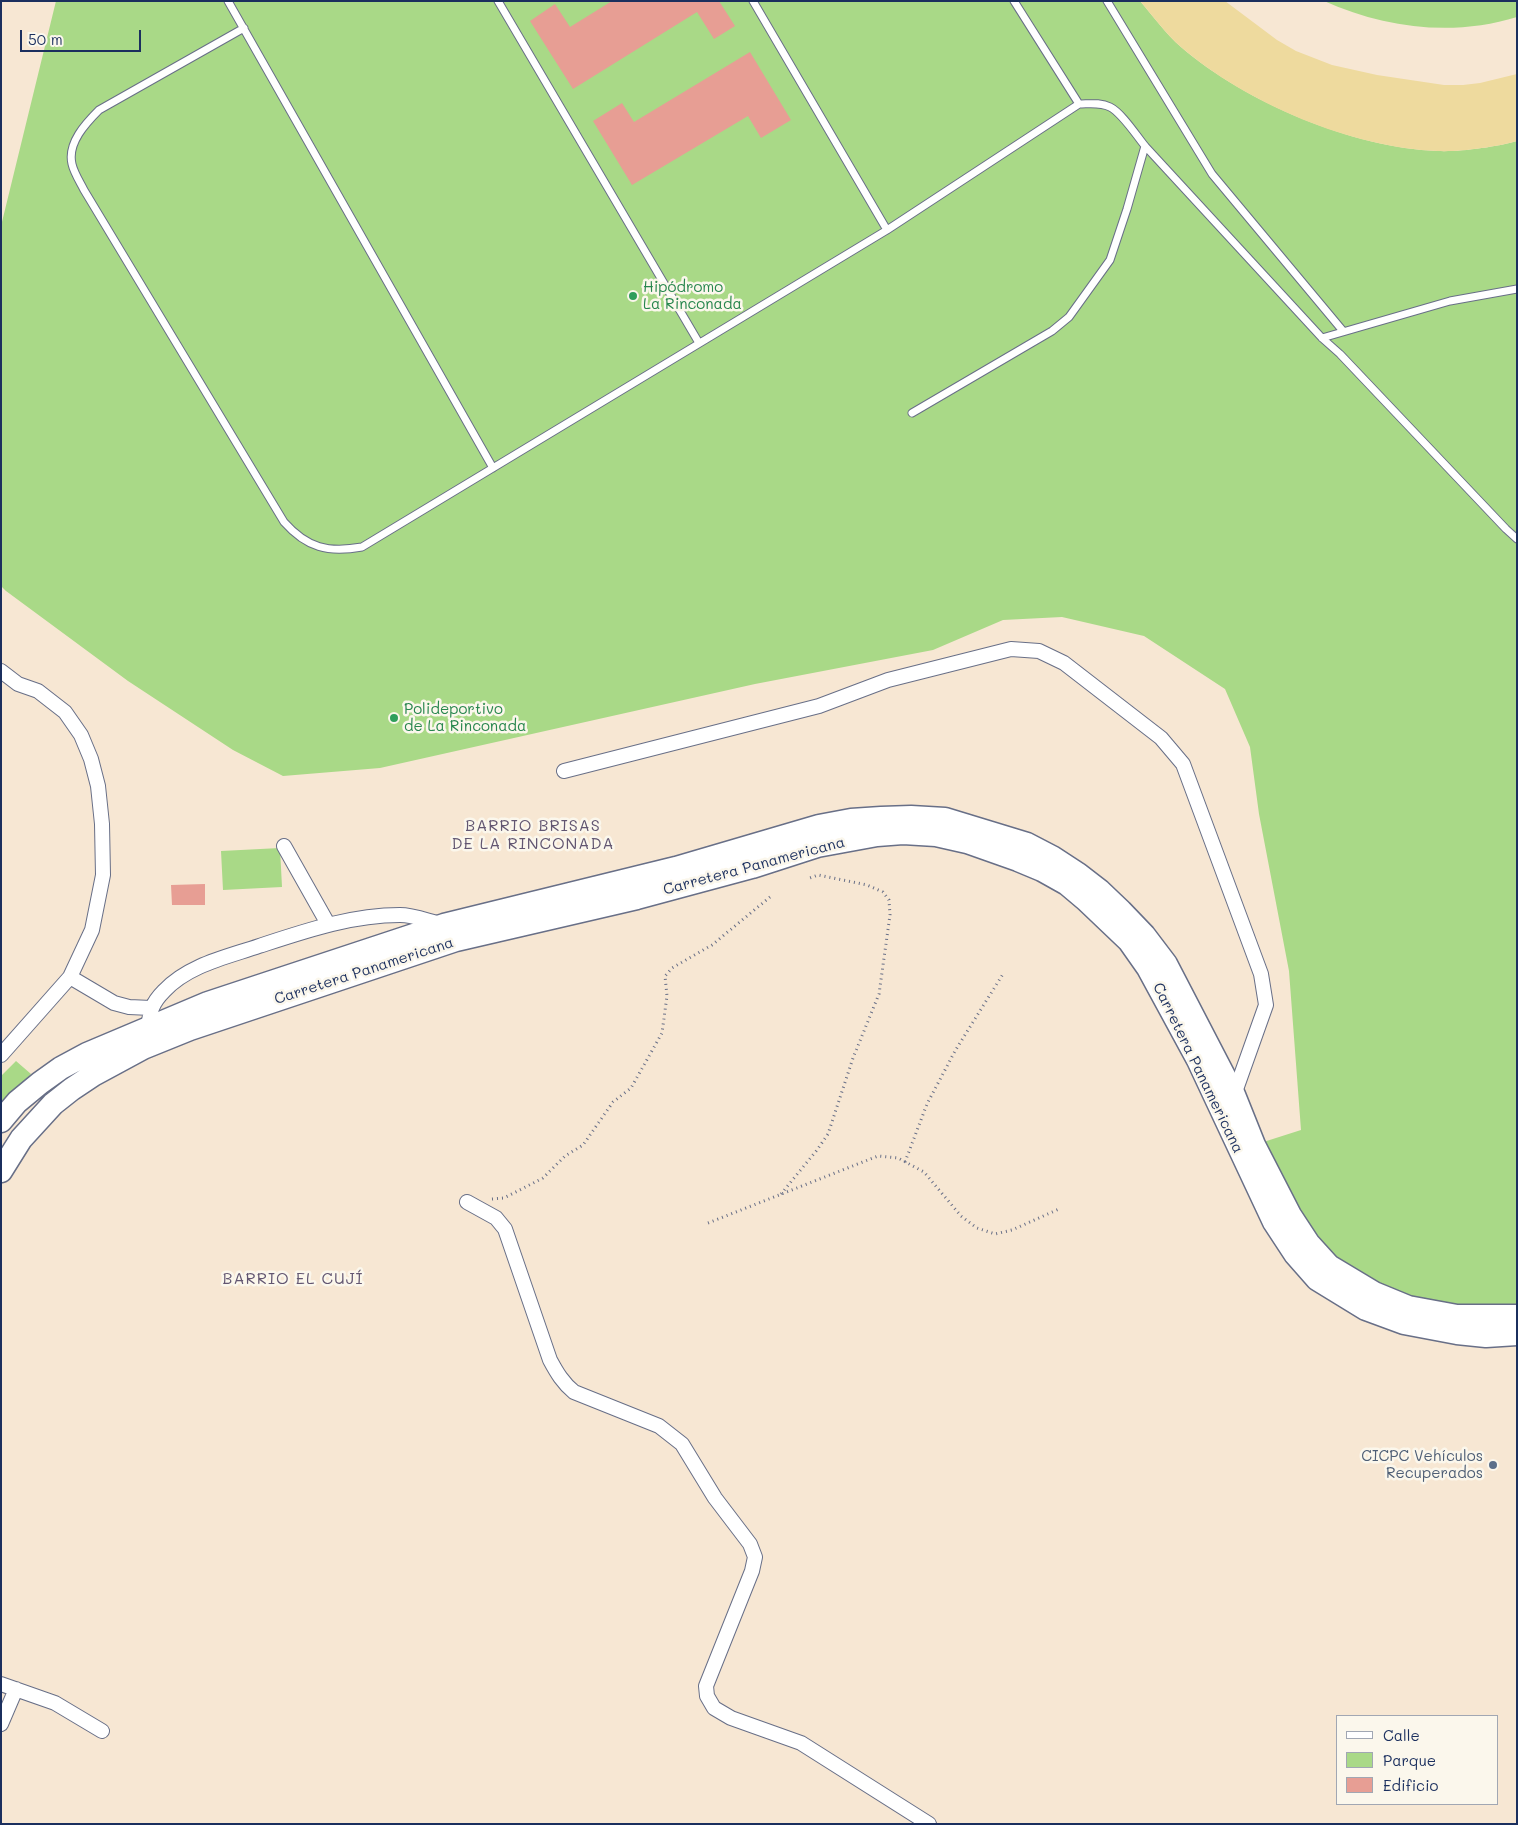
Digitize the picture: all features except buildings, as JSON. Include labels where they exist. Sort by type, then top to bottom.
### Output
[{"type":"main road","name":"Carretera Panamericana","points":[[1,1120],[17,1102],[61,1068],[149,1018],[208,1003],[444,925],[676,868],[819,826],[874,818],[912,817],[945,819],[1027,844],[1052,856],[1078,874],[1121,911],[1144,935],[1166,964],[1234,1095],[1254,1145],[1290,1215],[1309,1244],[1329,1266],[1374,1294],[1408,1307],[1457,1316],[1517,1316]]},
{"type":"main road","name":"Carretera Panamericana","points":[[1,1171],[21,1139],[59,1099],[93,1074],[143,1048],[190,1029],[456,940],[637,898],[752,867],[817,846],[877,835],[903,833],[936,835],[968,842],[1042,870],[1067,884],[1129,942],[1148,968],[1198,1060],[1274,1222],[1294,1254],[1317,1279],[1366,1309],[1404,1323],[1457,1333],[1486,1336],[1517,1334]]},
{"type":"street","points":[[564,772],[819,706],[888,680],[1011,649],[1039,651],[1064,663],[1161,738],[1183,764],[1263,981],[1266,1005],[1234,1095]]},
{"type":"street","points":[[1,671],[18,684],[38,691],[65,712],[80,735],[91,758],[98,786],[104,875],[92,930],[70,977],[1,1055]]},
{"type":"street","points":[[284,846],[328,924]]},
{"type":"street","points":[[70,977],[114,1003],[129,1006],[149,1018],[164,990],[207,963],[328,924],[355,919],[402,915],[444,925]]},
{"type":"street","points":[[466,1202],[496,1218],[505,1229],[550,1360],[566,1385],[574,1392],[659,1426],[670,1433],[682,1444],[715,1498],[750,1544],[755,1557],[752,1571],[706,1686],[707,1696],[714,1708],[731,1718],[801,1743],[929,1824]]},
{"type":"street","points":[[1,1684],[55,1703],[102,1731]]},
{"type":"street","points":[[1,1724],[16,1688]]},
{"type":"lane","points":[[228,1],[493,468]]},
{"type":"lane","points":[[498,1],[699,343]]},
{"type":"lane","points":[[753,1],[887,230]]},
{"type":"lane","points":[[1014,1],[1079,104]]},
{"type":"lane","points":[[1107,1],[1212,174],[1344,332]]},
{"type":"lane","points":[[244,28],[99,110],[82,126],[74,145],[71,164],[84,190],[284,522],[295,535],[318,547],[340,551],[362,547],[887,230],[1079,104],[1095,103],[1110,108],[1322,338],[1340,354],[1517,539]]},
{"type":"lane","points":[[912,413],[1052,331],[1069,317],[1110,260],[1145,146]]},
{"type":"lane","points":[[1322,338],[1450,301],[1517,289]]},
{"type":"path","points":[[781,1194],[828,1134],[852,1058],[879,994],[890,915],[889,900],[883,892],[868,885],[818,875],[807,879]]},
{"type":"path","points":[[466,1202],[504,1198],[543,1178],[564,1156],[583,1145],[613,1102],[631,1088],[662,1033],[667,996],[665,976],[672,968],[712,945],[770,897]]},
{"type":"path","points":[[905,1162],[927,1104],[955,1051],[1003,974]]},
{"type":"path","points":[[708,1223],[878,1156],[898,1158],[924,1172],[960,1216],[977,1228],[995,1234],[1012,1230],[1060,1209]]},
{"type":"green space","points":[[56,1],[1140,1],[1175,42],[1207,67],[1236,86],[1268,103],[1336,131],[1405,148],[1438,151],[1489,147],[1517,141],[1517,1316],[1477,1317],[1345,1278],[1254,1145],[1301,1130],[1289,971],[1259,814],[1250,747],[1225,689],[1144,636],[1062,617],[1003,620],[933,650],[755,684],[380,768],[283,776],[233,750],[128,681],[6,591],[1,586],[1,226]]},
{"type":"green space","points":[[1324,1],[1517,1],[1517,17],[1468,27],[1419,27],[1370,18]]},
{"type":"green space","points":[[280,848],[282,887],[223,890],[221,851]]},
{"type":"green space","points":[[16,1061],[31,1074],[1,1106],[1,1076]]},
{"type":"sand","points":[[1140,1],[1225,1],[1277,40],[1296,51],[1332,65],[1377,75],[1444,85],[1463,85],[1517,74],[1517,141],[1489,147],[1438,151],[1405,148],[1336,132],[1268,104],[1207,67],[1175,42]]},
{"type":"place","name":"Hipódromo La Rinconada","points":[[633,296]]},
{"type":"place","name":"Polideportivo de La Rinconada","points":[[394,718]]},
{"type":"place","name":"CICPC Vehículos Recuperados","points":[[1493,1465]]},
{"type":"district","name":"BARRIO BRISAS DE LA RINCONADA","points":[[533,835]]},
{"type":"district","name":"BARRIO EL CUJÍ","points":[[293,1279]]}]
